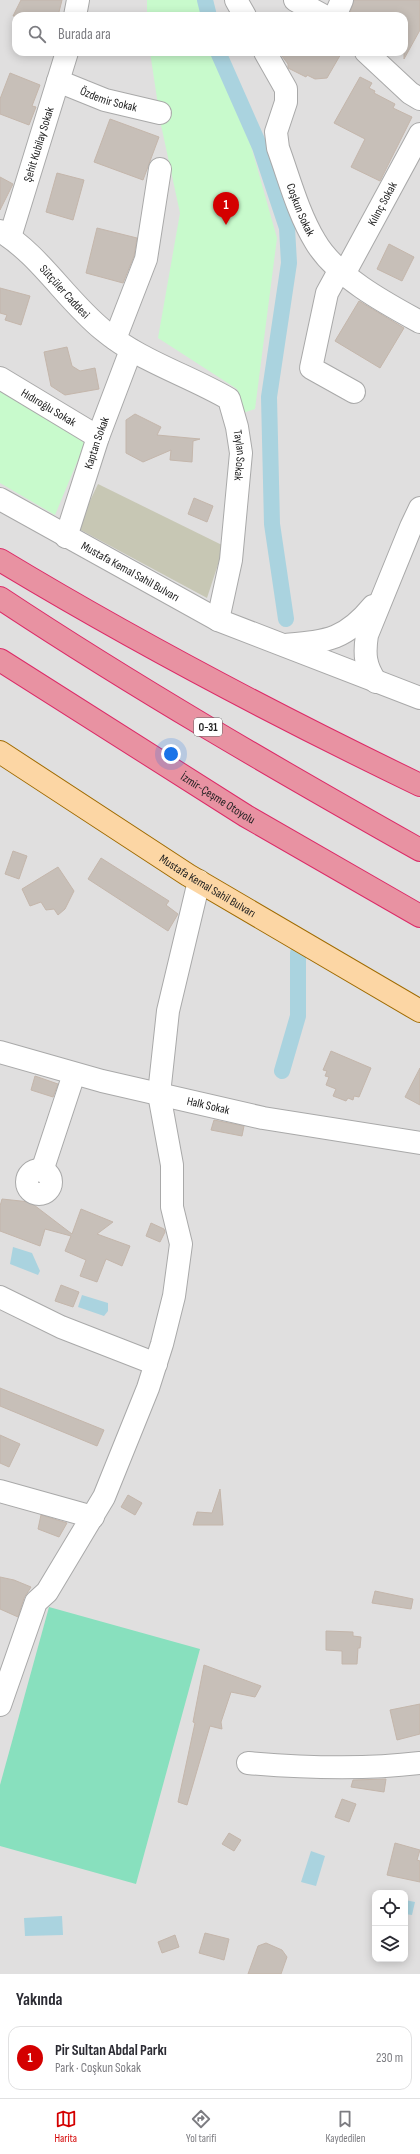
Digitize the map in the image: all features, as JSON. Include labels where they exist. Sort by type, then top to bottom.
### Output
[{"type":"highway","points":[[0,560],[181,664],[303,728],[420,785]]},
{"type":"highway","name":"O-31","points":[[0,598],[63,640],[276,768],[420,850]]},
{"type":"highway","name":"İzmir-Çeşme Otoyolu","points":[[0,660],[246,816],[420,916]]},
{"type":"main road","name":"Mustafa Kemal Sahil Bulvarı","points":[[0,752],[199,881],[419,1009]]},
{"type":"street","points":[[76,12],[78,0]]},
{"type":"street","points":[[236,0],[243,12]]},
{"type":"street","points":[[295,0],[317,12]]},
{"type":"street","points":[[337,12],[342,0]]},
{"type":"street","name":"Şehit Kubilay Sokak","points":[[5,234],[66,56]]},
{"type":"street","name":"Coşkun Sokak","points":[[267,56],[286,89],[286,102],[276,132],[278,148],[315,242],[342,273],[420,322]]},
{"type":"street","points":[[370,56],[410,93],[420,99]]},
{"type":"street","name":"Özdemir Sokak","points":[[58,81],[105,100],[160,113]]},
{"type":"street","name":"Kılınç Sokak","points":[[354,392],[311,368],[327,293],[342,273],[420,134]]},
{"type":"street","name":"Kaptan Sokak","points":[[66,537],[98,437],[146,259],[160,169]]},
{"type":"street","name":"Sütçüler Caddesi","points":[[5,234],[21,246],[77,307],[123,345]]},
{"type":"street","name":"Taylan Sokak","points":[[123,345],[229,399],[237,427],[241,453],[231,560],[218,620]]},
{"type":"street","name":"Hıdıroğlu Sokak","points":[[0,378],[98,437]]},
{"type":"street","name":"Mustafa Kemal Sahil Bulvarı","points":[[0,499],[218,620],[420,698]]},
{"type":"street","points":[[376,682],[366,664],[364,651],[367,635],[420,508]]},
{"type":"street","points":[[367,635],[349,657],[343,662],[332,665],[332,651],[344,634],[360,621],[382,596]]},
{"type":"street","points":[[282,645],[324,640],[344,634]]},
{"type":"street","points":[[0,1705],[36,1602],[47,1592],[93,1517],[107,1490],[156,1364],[174,1296],[181,1244],[172,1207],[172,1165],[159,1094],[168,1011],[199,881]]},
{"type":"street","name":"Halk Sokak","points":[[0,1052],[74,1074],[263,1118],[420,1143]]},
{"type":"street","points":[[42,1170],[74,1074]]},
{"type":"street","points":[[0,1297],[61,1327],[156,1364]]},
{"type":"street","points":[[0,1491],[93,1517]]},
{"type":"street","points":[[248,1763],[311,1768],[394,1766],[420,1763]]},
{"type":"shaded area","points":[[0,0],[420,0],[420,1974],[0,1974]]},
{"type":"shaded area","points":[[98,484],[224,546],[207,598],[77,528]]},
{"type":"green space","points":[[147,0],[203,0],[205,12],[147,12]]},
{"type":"green space","points":[[151,56],[214,56],[215,63],[251,146],[277,238],[255,409],[243,413],[237,389],[158,338],[180,213],[161,125]]},
{"type":"green space","points":[[0,390],[85,443],[55,515],[0,483]]},
{"type":"green space","points":[[49,1607],[200,1649],[136,1884],[0,1846],[0,1785]]},
{"type":"water","points":[[13,1247],[32,1253],[40,1271],[38,1275],[10,1264]]},
{"type":"water","points":[[82,1295],[108,1303],[108,1311],[104,1316],[78,1307]]},
{"type":"water","points":[[311,1851],[325,1856],[316,1886],[301,1882]]},
{"type":"water","points":[[408,1901],[415,1902],[412,1915],[408,1914]]},
{"type":"water","points":[[62,1916],[63,1935],[25,1936],[24,1918]]},
{"type":"building","points":[[21,0],[62,0],[59,12],[15,12]]},
{"type":"building","points":[[354,0],[420,0],[420,30],[408,52],[408,12],[350,12]]},
{"type":"building","points":[[282,56],[340,56],[327,78],[315,79],[307,75],[306,77],[288,68],[288,64]]},
{"type":"building","points":[[10,73],[40,85],[32,106],[36,107],[29,125],[0,114],[0,99]]},
{"type":"building","points":[[360,77],[372,83],[369,88],[375,91],[374,93],[395,104],[393,108],[412,117],[380,181],[351,167],[365,139],[334,123]]},
{"type":"building","points":[[110,119],[159,137],[143,180],[94,162]]},
{"type":"building","points":[[57,173],[84,180],[73,220],[46,212]]},
{"type":"building","points":[[0,177],[13,184],[0,210]]},
{"type":"building","points":[[97,228],[137,238],[134,256],[123,283],[86,273]]},
{"type":"building","points":[[389,244],[414,257],[402,281],[377,269]]},
{"type":"building","points":[[0,288],[30,296],[21,325],[5,320],[7,315],[0,313]]},
{"type":"building","points":[[359,301],[404,328],[380,368],[335,341]]},
{"type":"building","points":[[67,347],[72,366],[80,371],[95,368],[99,389],[65,395],[51,386],[44,352]]},
{"type":"building","points":[[135,414],[161,427],[157,435],[200,439],[193,441],[192,462],[170,460],[171,450],[143,462],[126,453],[126,420]]},
{"type":"building","points":[[194,498],[213,506],[207,522],[188,514]]},
{"type":"building","points":[[13,851],[27,856],[19,879],[5,874]]},
{"type":"building","points":[[101,858],[169,901],[166,905],[178,914],[168,931],[88,879]]},
{"type":"building","points":[[58,867],[74,891],[65,909],[58,915],[54,909],[46,910],[41,902],[30,906],[22,889]]},
{"type":"building","points":[[331,1051],[371,1068],[359,1097],[354,1096],[353,1100],[348,1098],[346,1101],[333,1096],[336,1089],[326,1085],[329,1077],[325,1076],[327,1071],[323,1070]]},
{"type":"building","points":[[420,1068],[420,1105],[405,1097]]},
{"type":"building","points":[[35,1076],[58,1084],[53,1097],[31,1090]]},
{"type":"building","points":[[214,1120],[244,1126],[242,1136],[211,1130]]},
{"type":"building","points":[[2,1199],[30,1202],[72,1234],[81,1209],[113,1222],[97,1234],[130,1246],[122,1266],[106,1259],[97,1282],[80,1276],[86,1260],[65,1251],[71,1236],[45,1229],[40,1246],[0,1231],[0,1206]]},
{"type":"building","points":[[151,1223],[164,1229],[165,1232],[160,1242],[146,1236]]},
{"type":"building","points":[[61,1285],[79,1292],[73,1307],[55,1301]]},
{"type":"building","points":[[0,1388],[104,1430],[97,1446],[0,1406]]},
{"type":"building","points":[[0,1435],[20,1444],[9,1467],[0,1463]]},
{"type":"building","points":[[220,1489],[223,1525],[193,1525],[197,1512],[212,1513]]},
{"type":"building","points":[[128,1495],[142,1503],[135,1515],[121,1507]]},
{"type":"building","points":[[41,1515],[67,1523],[59,1537],[38,1529]]},
{"type":"building","points":[[0,1577],[14,1580],[31,1587],[24,1598],[18,1617],[0,1609]]},
{"type":"building","points":[[375,1591],[413,1599],[411,1609],[372,1603]]},
{"type":"building","points":[[326,1631],[353,1632],[353,1636],[361,1637],[360,1648],[358,1648],[357,1664],[342,1664],[342,1651],[326,1650]]},
{"type":"building","points":[[204,1665],[261,1686],[255,1697],[231,1692],[221,1722],[222,1729],[210,1726],[187,1805],[178,1802],[195,1723],[193,1722]]},
{"type":"building","points":[[420,1704],[420,1734],[397,1740],[390,1710]]},
{"type":"building","points":[[386,1779],[384,1792],[351,1787],[353,1780]]},
{"type":"building","points":[[342,1799],[356,1804],[349,1822],[335,1817]]},
{"type":"building","points":[[229,1833],[241,1840],[234,1851],[222,1844]]},
{"type":"building","points":[[395,1843],[420,1850],[417,1860],[420,1861],[420,1882],[387,1875]]},
{"type":"building","points":[[205,1933],[229,1939],[224,1960],[199,1953]]},
{"type":"building","points":[[175,1935],[179,1947],[162,1953],[158,1942]]},
{"type":"building","points":[[266,1943],[282,1950],[287,1957],[281,1974],[248,1974],[258,1946]]},
{"type":"waterway","points":[[205,0],[208,12]]},
{"type":"waterway","points":[[220,56],[260,147],[287,228],[289,263],[269,397],[272,524],[286,619]]},
{"type":"waterway","points":[[282,1071],[298,1016],[298,953]]},
{"type":"place","name":"Pir Sultan Abdal Parkı","points":[[226,225]]}]
